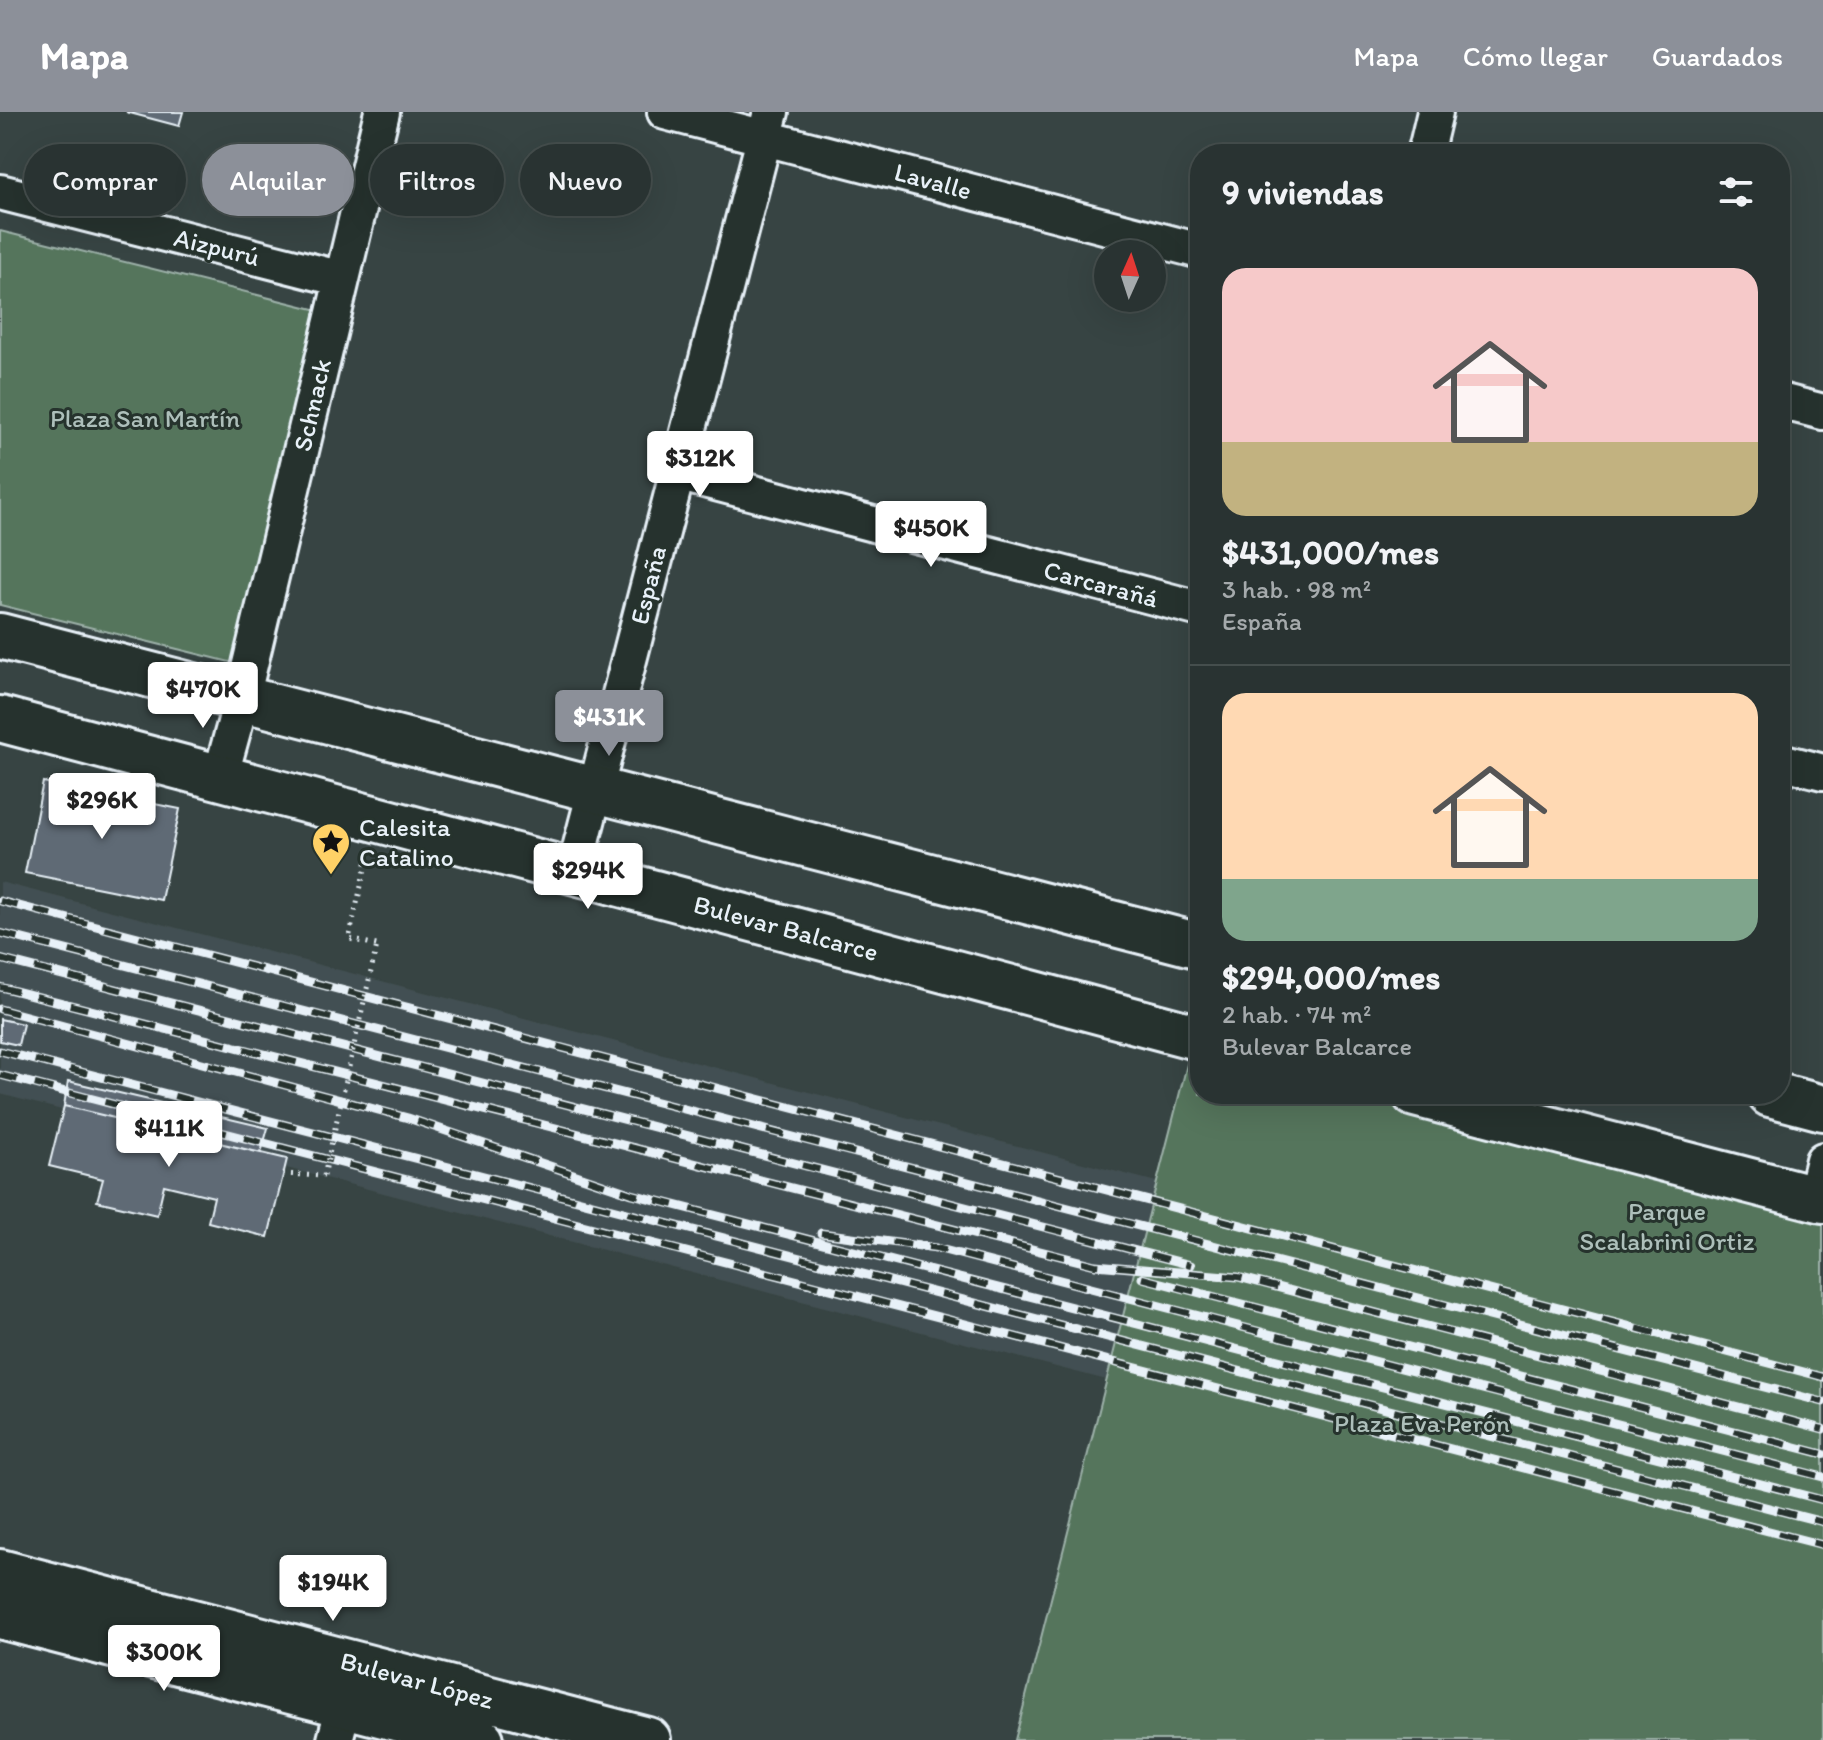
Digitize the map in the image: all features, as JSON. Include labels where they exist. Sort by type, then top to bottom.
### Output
[{"type":"main road","points":[[0,636],[1190,943]]},
{"type":"main road","name":"Bulevar Balcarce","points":[[0,719],[574,872],[1190,1029]]},
{"type":"main road","points":[[1790,1099],[1823,1108]]},
{"type":"main road","points":[[1459,1104],[1820,1186]]},
{"type":"main road","name":"Bulevar López","points":[[2,1579],[345,1703],[648,1740]]},
{"type":"main road","name":"Bulevar López","points":[[0,1616],[481,1740]]},
{"type":"street","name":"Schnack","points":[[220,778],[242,698],[382,112]]},
{"type":"street","name":"Lavalle","points":[[665,112],[767,125],[1190,248]]},
{"type":"street","points":[[1427,144],[1435,112]]},
{"type":"street","name":"España","points":[[574,872],[767,125]]},
{"type":"street","name":"Aizpurú","points":[[0,192],[342,279]]},
{"type":"street","points":[[1790,404],[1823,412]]},
{"type":"street","name":"Carcarañá","points":[[677,473],[1190,606]]},
{"type":"street","points":[[1790,764],[1823,772]]},
{"type":"path","points":[[283,1174],[324,1176],[377,945],[349,939],[377,820]]},
{"type":"shaded area","points":[[0,882],[1823,1355],[1823,1565],[0,1094]]},
{"type":"green space","name":"Plaza San Martín","points":[[0,231],[322,311],[234,663],[0,605]]},
{"type":"green space","name":"Plaza Eva Perón","points":[[1190,1053],[1190,1104],[1453,1104],[1823,1200],[1823,1740],[1015,1740]]},
{"type":"building","points":[[126,112],[183,112],[179,126]]},
{"type":"building","points":[[43,782],[180,809],[161,900],[25,873]]},
{"type":"building","points":[[0,1019],[23,1024],[18,1045],[0,1041]]},
{"type":"building","points":[[68,1081],[268,1128],[261,1153],[64,1106]]},
{"type":"building","points":[[64,1106],[287,1159],[268,1237],[208,1222],[214,1197],[164,1185],[157,1215],[97,1201],[103,1179],[49,1166]]},
{"type":"railway","points":[[0,901],[1823,1377]]},
{"type":"railway","points":[[0,933],[1823,1402]]},
{"type":"railway","points":[[0,959],[1191,1265]]},
{"type":"railway","points":[[0,987],[1095,1265],[1238,1277],[1823,1429]]},
{"type":"railway","points":[[0,1009],[408,1118],[632,1194],[1823,1500]]},
{"type":"railway","points":[[0,1051],[1823,1522]]},
{"type":"railway","points":[[0,1075],[1823,1545]]},
{"type":"railway","points":[[821,1233],[936,1248],[1823,1477]]},
{"type":"railway","points":[[1142,1278],[1823,1454]]},
{"type":"place","name":"Calesita Catalino","points":[[331,876]]},
{"type":"park label","name":"Parque Scalabrini Ortiz","points":[[1667,1226]]}]
